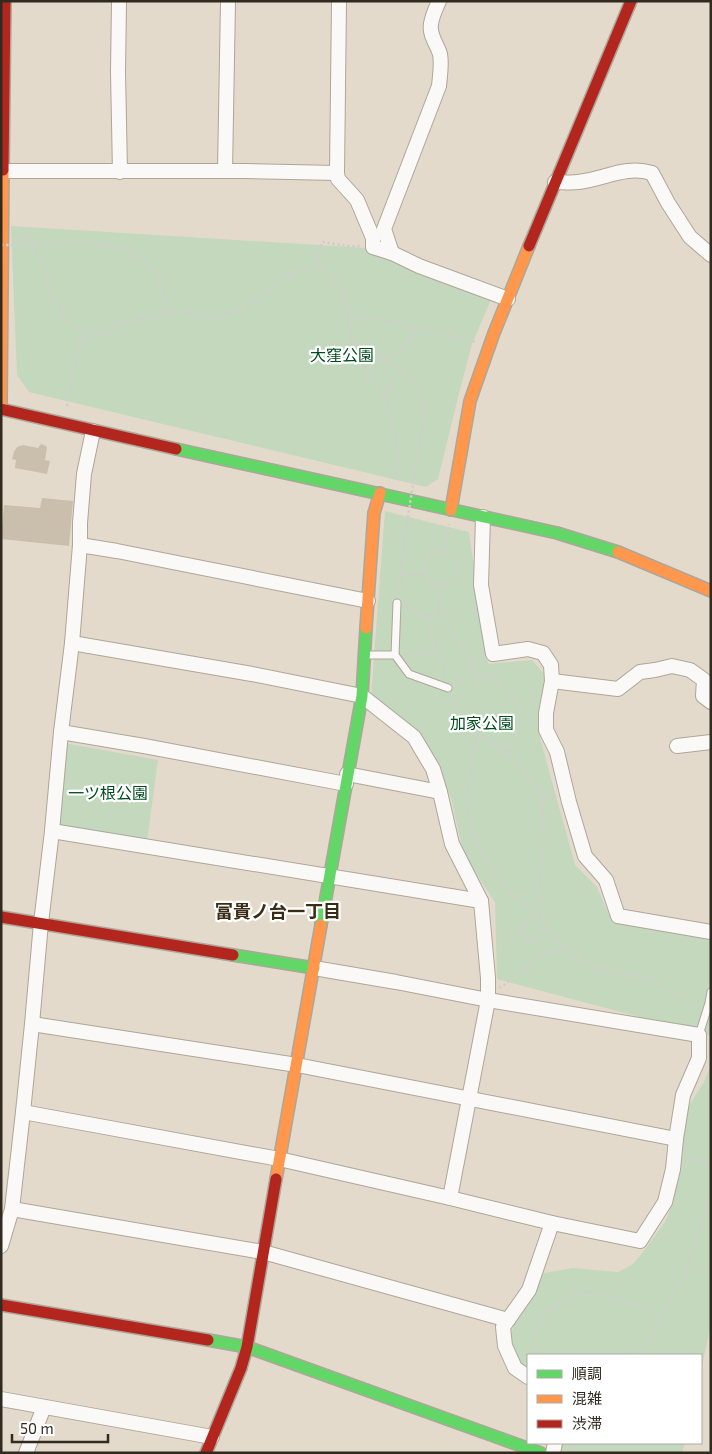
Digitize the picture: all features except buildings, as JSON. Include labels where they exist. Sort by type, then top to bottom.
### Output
[{"type":"street","points":[[1,405],[5,1]]},
{"type":"street","points":[[119,1],[120,172]]},
{"type":"street","points":[[224,171],[228,1]]},
{"type":"street","points":[[339,1],[337,173],[338,179],[357,200],[373,238],[373,247],[508,299]]},
{"type":"street","points":[[392,253],[384,229],[439,86],[440,56],[438,47],[431,34],[431,24],[439,1]]},
{"type":"street","points":[[450,510],[470,401],[494,333],[631,1]]},
{"type":"street","points":[[4,170],[337,173]]},
{"type":"street","points":[[555,182],[579,182],[629,170],[643,170],[652,173],[668,203],[690,237],[710,253]]},
{"type":"street","points":[[1,409],[557,533],[622,553],[711,591]]},
{"type":"street","points":[[1,1246],[12,1209],[23,1112],[41,923],[72,643],[84,474],[93,431]]},
{"type":"street","points":[[206,1453],[241,1368],[247,1346],[362,696],[374,513],[380,493]]},
{"type":"street","points":[[483,517],[481,585],[493,654],[528,650],[543,653],[550,665],[552,681],[546,713],[546,730],[557,752],[568,802],[585,856],[606,880],[618,916],[711,932]]},
{"type":"street","points":[[80,545],[368,601]]},
{"type":"street","points":[[72,643],[362,696],[414,737],[432,769],[440,792],[452,844],[481,901],[488,978],[488,997],[450,1198]]},
{"type":"street","points":[[552,681],[618,689],[640,672],[672,666],[690,670],[704,680],[703,696],[711,702]]},
{"type":"street","points":[[61,732],[347,779],[440,792]]},
{"type":"street","points":[[678,746],[711,742]]},
{"type":"street","points":[[52,831],[481,901]]},
{"type":"street","points":[[1,916],[488,997],[699,1036],[699,1058],[683,1095],[673,1168],[665,1202],[640,1241],[552,1223],[279,1159],[23,1112]]},
{"type":"street","points":[[32,1024],[297,1066],[676,1139]]},
{"type":"street","points":[[12,1209],[263,1252],[508,1320]]},
{"type":"street","points":[[527,1376],[515,1368],[505,1346],[504,1327],[529,1290],[552,1223]]},
{"type":"street","points":[[1,1305],[247,1346],[541,1453]]},
{"type":"street","points":[[1,1399],[212,1437]]},
{"type":"street","points":[[26,1453],[44,1407]]},
{"type":"lane","points":[[397,603],[395,655],[409,674],[448,688]]},
{"type":"lane","points":[[365,655],[395,655]]},
{"type":"lane","points":[[699,1036],[711,992]]},
{"type":"path","points":[[12,236],[31,239],[64,317],[70,325],[91,336]]},
{"type":"path","points":[[317,266],[322,242],[357,246],[373,245]]},
{"type":"path","points":[[1,245],[105,245],[129,251],[145,260],[154,269],[162,285],[166,310]]},
{"type":"path","points":[[67,406],[80,344],[91,336],[166,310],[205,316],[230,314],[261,297],[289,274],[300,269],[317,266],[334,278],[344,293],[352,344],[375,384],[386,398],[398,450],[398,464],[394,482]]},
{"type":"path","points":[[346,311],[476,342]]},
{"type":"path","points":[[385,358],[400,352],[407,345],[416,327]]},
{"type":"path","points":[[352,344],[385,358],[406,372],[419,389],[424,411],[401,562],[397,603],[425,616],[439,614],[448,616],[456,639],[468,654],[475,676]]},
{"type":"path","points":[[385,358],[384,363],[392,381],[386,398]]},
{"type":"path","points":[[446,550],[450,510]]},
{"type":"path","points":[[423,574],[425,563],[434,552],[446,550],[456,556],[459,570],[453,581],[437,587]]},
{"type":"path","points":[[401,575],[423,574],[437,587],[439,614]]},
{"type":"path","points":[[425,616],[438,649],[448,688],[464,723],[476,735],[508,752],[528,774],[540,800],[545,836],[538,892],[540,919]]},
{"type":"path","points":[[395,655],[438,649]]},
{"type":"path","points":[[448,688],[475,676],[492,676],[513,694],[521,714],[520,742],[508,752]]},
{"type":"path","points":[[476,735],[466,803],[476,843],[506,889],[540,919],[548,932],[582,965],[609,972],[647,977],[686,1003]]},
{"type":"path","points":[[540,919],[519,929],[529,943],[548,932]]},
{"type":"path","points":[[488,997],[535,958],[565,949]]},
{"type":"path","points":[[674,1154],[711,1164]]},
{"type":"path","points":[[639,1354],[685,1276],[711,1195]]},
{"type":"path","points":[[538,1354],[530,1340],[547,1310],[576,1290],[603,1293],[662,1315]]},
{"type":"green space","name":"大窪公園","points":[[11,226],[367,248],[492,297],[472,344],[438,479],[426,487],[29,392],[17,375]]},
{"type":"green space","name":"加家公園","points":[[385,511],[469,532],[488,664],[532,660],[545,675],[540,738],[575,865],[597,887],[612,922],[711,937],[711,1036],[497,979],[495,902],[464,856],[451,798],[434,757],[417,732],[371,696]]},
{"type":"green space","name":"一ツ根公園","points":[[64,743],[158,760],[147,841],[60,827]]},
{"type":"green space","points":[[711,1065],[711,1324],[702,1365],[702,1354],[527,1354],[527,1369],[514,1356],[510,1342],[515,1322],[539,1274],[573,1268],[618,1272],[633,1264],[665,1222],[673,1203],[680,1167],[681,1128],[686,1110],[704,1082]]},
{"type":"green space","points":[[562,1444],[685,1444],[682,1453],[558,1453]]},
{"type":"traffic: fast","points":[[176,449],[557,533],[618,552]]},
{"type":"traffic: fast","points":[[321,925],[362,696],[366,628]]},
{"type":"traffic: fast","points":[[233,955],[314,968]]},
{"type":"traffic: fast","points":[[208,1340],[247,1347],[541,1453]]},
{"type":"traffic: slow","points":[[1,405],[3,170]]},
{"type":"traffic: slow","points":[[451,510],[470,401],[494,333],[529,246]]},
{"type":"traffic: slow","points":[[366,628],[374,513],[380,493]]},
{"type":"traffic: slow","points":[[618,552],[711,591]]},
{"type":"traffic: slow","points":[[276,1179],[321,925]]},
{"type":"traffic: jam","points":[[3,170],[5,1]]},
{"type":"traffic: jam","points":[[529,246],[631,1]]},
{"type":"traffic: jam","points":[[1,409],[176,449]]},
{"type":"traffic: jam","points":[[1,917],[233,955]]},
{"type":"traffic: jam","points":[[206,1453],[241,1368],[247,1347],[276,1179]]},
{"type":"traffic: jam","points":[[1,1305],[208,1340]]},
{"type":"district","name":"富貴ノ台一丁目","points":[[278,912]]}]
